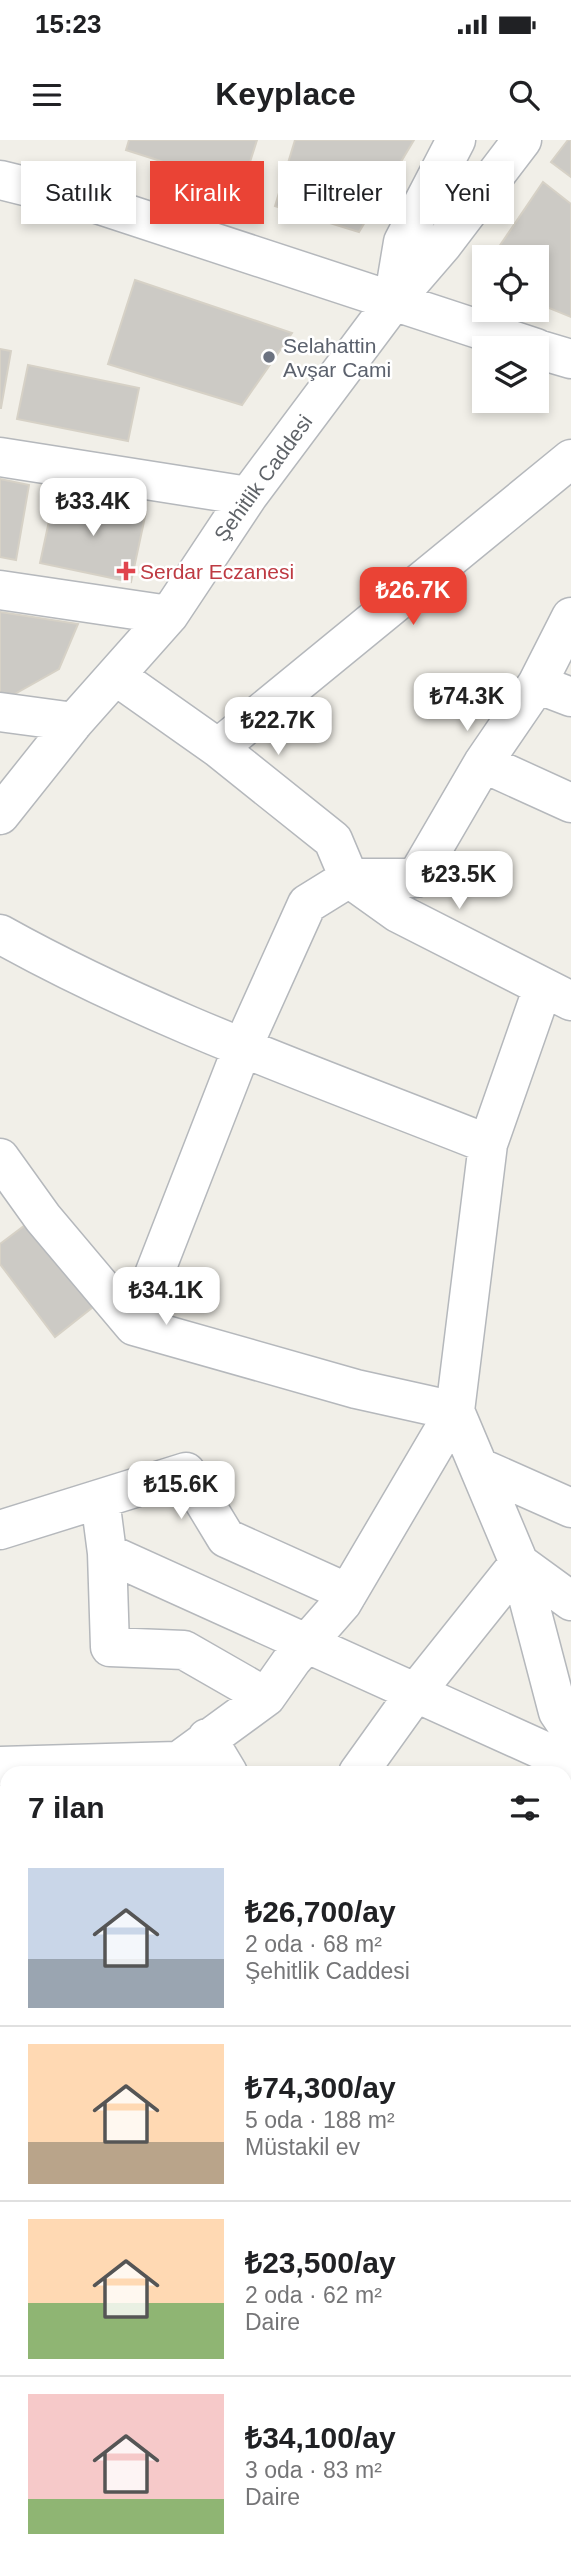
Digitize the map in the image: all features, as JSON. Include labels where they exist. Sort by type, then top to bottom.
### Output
[{"type":"street","name":"Şehitlik Caddesi","points":[[393,302],[403,242],[456,140]]},
{"type":"street","name":"Şehitlik Caddesi","points":[[0,815],[74,722],[169,615],[248,496],[393,302],[443,244],[522,140]]},
{"type":"street","points":[[0,180],[97,204],[496,336]]},
{"type":"street","points":[[549,353],[571,359]]},
{"type":"street","points":[[0,457],[248,496]]},
{"type":"street","points":[[218,748],[571,460]]},
{"type":"street","points":[[0,590],[169,615]]},
{"type":"street","points":[[134,1326],[243,1046],[307,904],[349,878],[416,878],[483,762],[554,691],[571,617]]},
{"type":"street","points":[[116,676],[218,748],[333,840],[349,878],[398,913],[557,994],[488,1144],[455,1410],[348,1593],[266,1697],[171,1766]]},
{"type":"street","points":[[0,712],[74,722]]},
{"type":"street","points":[[483,762],[571,803]]},
{"type":"street","points":[[0,934],[51,962],[243,1046],[488,1144]]},
{"type":"street","points":[[0,1158],[43,1218],[134,1326],[356,1389],[455,1410]]},
{"type":"street","points":[[455,1410],[519,1563],[558,1712],[571,1731]]},
{"type":"street","points":[[481,1468],[571,1508]]},
{"type":"street","points":[[0,1530],[186,1472],[226,1538],[348,1593]]},
{"type":"street","points":[[100,1499],[107,1553],[110,1647],[184,1650],[266,1697]]},
{"type":"street","points":[[107,1553],[571,1763]]},
{"type":"street","points":[[519,1563],[571,1601]]},
{"type":"street","points":[[363,1766],[416,1692],[519,1563]]},
{"type":"street","points":[[207,1738],[224,1766]]},
{"type":"street","points":[[0,1766],[52,1762],[146,1766]]},
{"type":"building","points":[[129,140],[257,140],[250,161],[160,161],[126,150]]},
{"type":"building","points":[[295,140],[414,140],[401,161],[289,161]]},
{"type":"building","points":[[568,140],[571,140],[571,177],[551,162]]},
{"type":"building","points":[[543,182],[571,204],[571,317],[549,308],[549,245],[500,245]]},
{"type":"building","points":[[333,224],[364,224],[359,232]]},
{"type":"building","points":[[135,280],[292,333],[242,405],[108,364]]},
{"type":"building","points":[[0,349],[11,351],[1,408],[0,408]]},
{"type":"building","points":[[28,365],[139,388],[128,441],[17,419]]},
{"type":"building","points":[[0,479],[29,485],[16,560],[0,557]]},
{"type":"building","points":[[55,493],[146,512],[131,582],[40,563]]},
{"type":"building","points":[[0,612],[78,624],[59,669],[4,700],[0,700]]},
{"type":"building","points":[[28,1223],[93,1307],[55,1337],[0,1264],[0,1244]]},
{"type":"place","name":"Selahattin Avşar Cami","points":[[269,357]]},
{"type":"place","name":"Serdar Eczanesi","points":[[126,571]]}]
